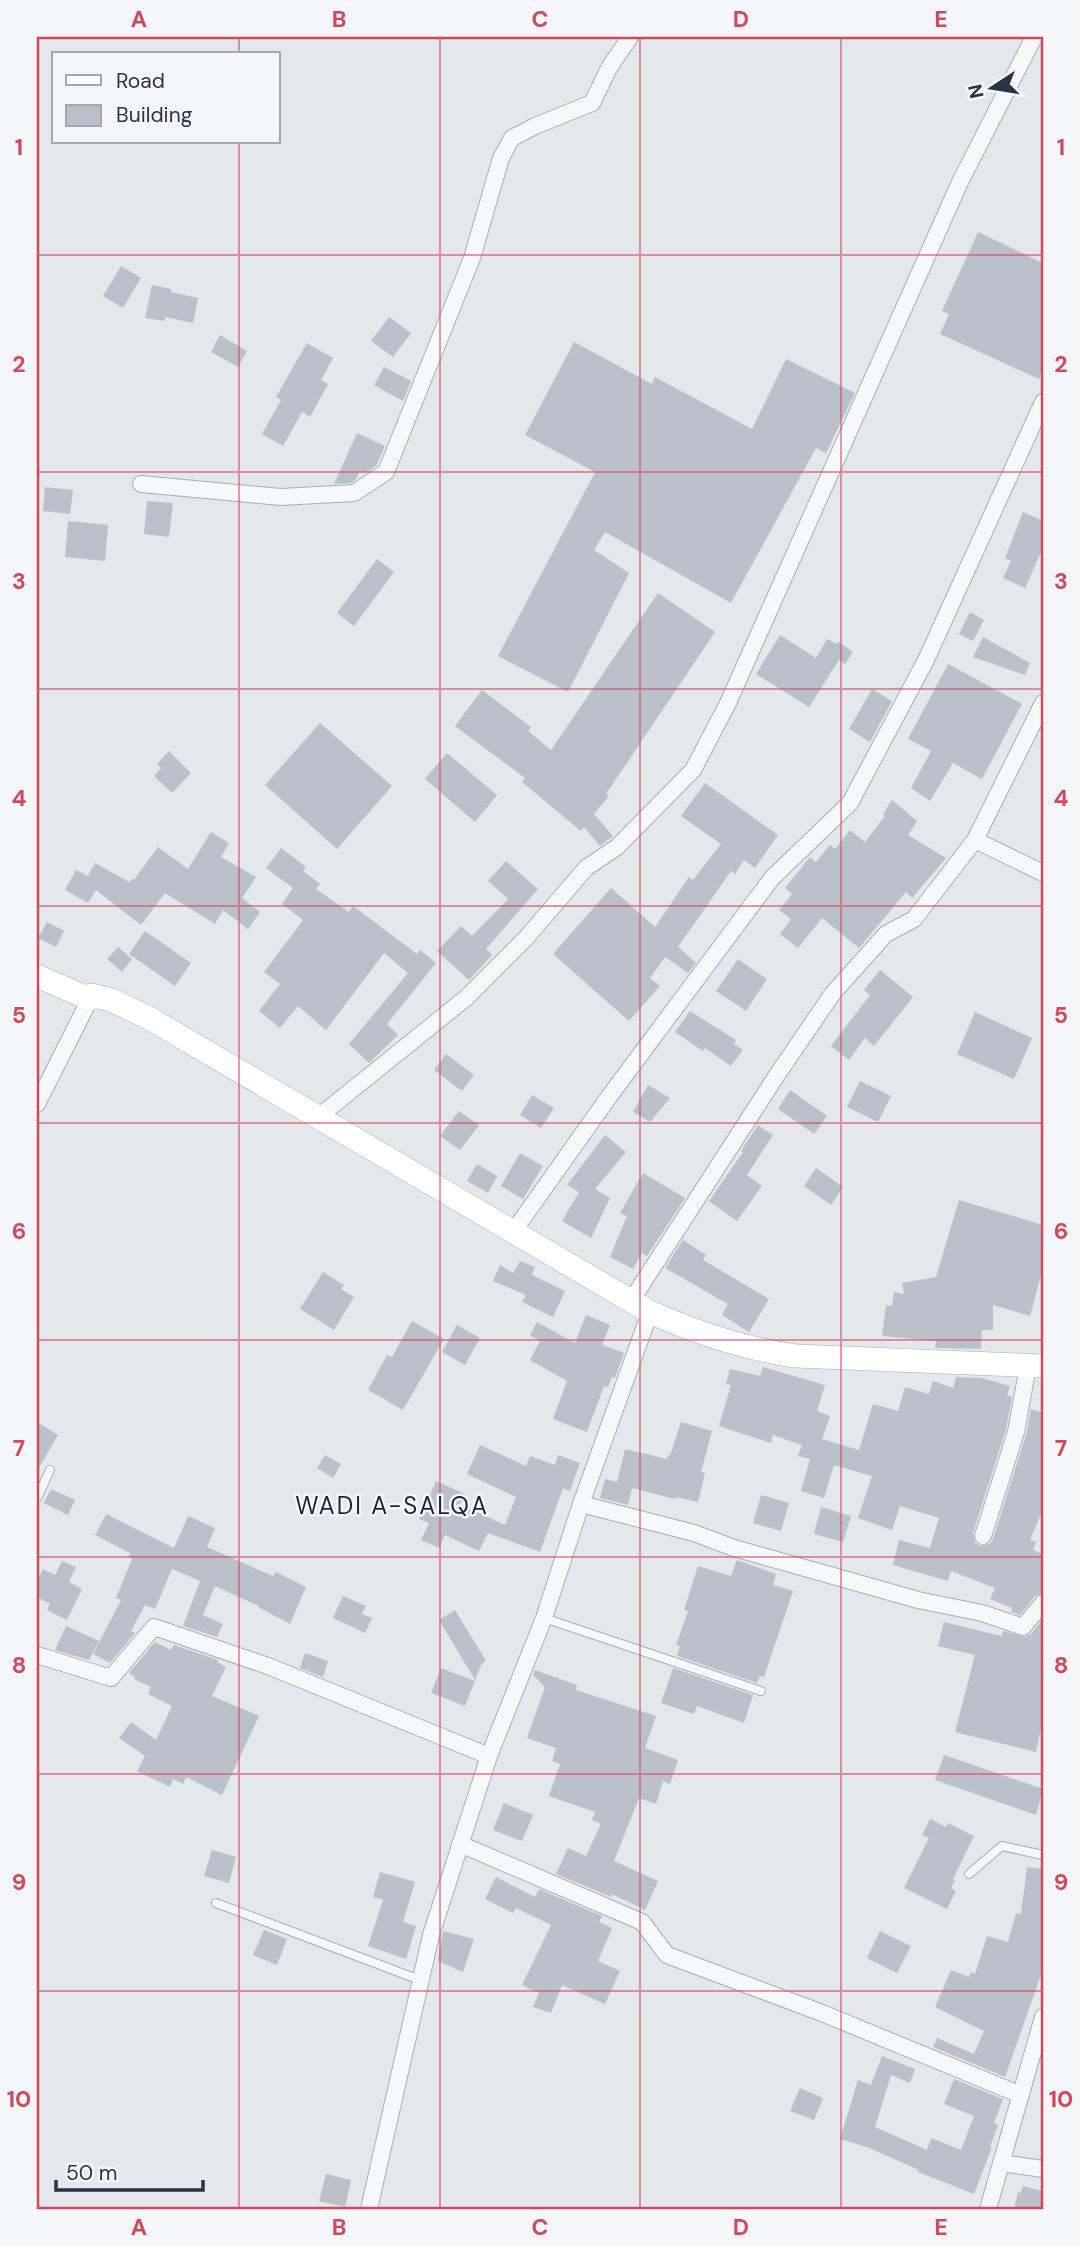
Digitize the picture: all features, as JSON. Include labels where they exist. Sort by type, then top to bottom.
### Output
[{"type":"street","points":[[141,484],[281,497],[354,493],[386,472],[472,258],[501,158],[512,138],[592,103],[630,37]]},
{"type":"street","points":[[317,1118],[466,998],[526,938],[586,868],[617,847],[693,770],[728,703],[960,182],[1034,37]]},
{"type":"street","points":[[513,1231],[772,878],[849,803],[926,660],[1043,402]]},
{"type":"street","points":[[369,2209],[431,1935],[489,1756],[544,1618],[641,1307],[777,1074],[833,993],[886,934],[914,919],[975,840],[1043,703]]},
{"type":"street","points":[[975,840],[1043,873]]},
{"type":"street","points":[[37,976],[90,999]]},
{"type":"street","points":[[37,1104],[91,995],[111,1000],[149,1018],[641,1307],[686,1328],[760,1351],[796,1356],[1036,1366],[984,1536]]},
{"type":"street","points":[[581,1504],[695,1533],[734,1548],[918,1601],[982,1613],[1023,1627],[1043,1603]]},
{"type":"street","points":[[37,1655],[111,1678],[154,1627],[268,1667],[489,1756]]},
{"type":"street","points":[[460,1844],[642,1922],[667,1955],[822,2013],[1021,2095]]},
{"type":"street","points":[[988,2209],[1043,2017]]},
{"type":"street","points":[[1001,2164],[1043,2169]]},
{"type":"lane","points":[[37,1498],[50,1470]]},
{"type":"lane","points":[[544,1618],[761,1691]]},
{"type":"lane","points":[[969,1874],[1002,1846],[1043,1855]]},
{"type":"lane","points":[[216,1903],[420,1980]]},
{"type":"building","points":[[978,232],[1043,263],[1043,369],[1039,379],[940,334],[949,314],[942,311]]},
{"type":"building","points":[[121,266],[141,278],[123,308],[103,296]]},
{"type":"building","points":[[152,285],[198,298],[193,323],[165,317],[165,321],[145,318]]},
{"type":"building","points":[[389,317],[411,333],[393,357],[371,341]]},
{"type":"building","points":[[220,335],[247,351],[238,367],[211,352]]},
{"type":"building","points":[[574,342],[652,384],[655,377],[752,429],[786,359],[855,393],[826,453],[816,448],[731,603],[605,532],[594,550],[629,573],[568,692],[498,656],[595,472],[525,435]]},
{"type":"building","points":[[307,343],[333,358],[321,380],[328,384],[310,417],[302,412],[283,446],[262,434],[281,400],[276,397]]},
{"type":"building","points":[[384,367],[411,381],[403,401],[374,385]]},
{"type":"building","points":[[357,433],[385,446],[376,466],[365,473],[360,471],[351,483],[334,484]]},
{"type":"building","points":[[45,487],[73,490],[70,514],[43,511]]},
{"type":"building","points":[[147,501],[173,503],[169,537],[144,534]]},
{"type":"building","points":[[1023,512],[1043,521],[1043,548],[1025,588],[1003,578],[1011,561],[1005,558]]},
{"type":"building","points":[[68,521],[108,525],[105,561],[65,557]]},
{"type":"building","points":[[377,559],[394,572],[354,626],[337,613]]},
{"type":"building","points":[[658,593],[715,632],[606,794],[609,796],[594,814],[613,836],[600,846],[584,827],[581,831],[522,782],[525,778],[455,726],[482,690],[531,727],[528,731],[551,750]]},
{"type":"building","points":[[970,612],[984,620],[973,641],[959,634]]},
{"type":"building","points":[[780,635],[816,658],[827,639],[837,644],[839,642],[853,652],[845,664],[839,660],[809,707],[756,674]]},
{"type":"building","points":[[983,637],[1030,663],[1025,675],[973,657]]},
{"type":"building","points":[[948,664],[1022,704],[982,779],[953,763],[930,801],[911,788],[931,751],[908,739]]},
{"type":"building","points":[[872,689],[892,701],[870,742],[849,729]]},
{"type":"building","points":[[320,723],[392,786],[337,849],[265,785]]},
{"type":"building","points":[[169,751],[191,773],[172,793],[154,776],[161,768],[157,764]]},
{"type":"building","points":[[447,753],[497,795],[475,822],[425,779]]},
{"type":"building","points":[[705,783],[778,835],[755,868],[744,860],[735,874],[731,871],[678,947],[696,963],[688,973],[665,957],[650,978],[660,986],[629,1021],[553,954],[611,888],[655,927],[689,877],[693,880],[721,844],[681,816]]},
{"type":"building","points":[[892,800],[917,821],[908,835],[946,858],[912,898],[906,892],[859,948],[822,918],[798,948],[780,934],[791,919],[779,910],[792,894],[785,888],[810,857],[816,862],[830,845],[835,849],[850,830],[865,842],[885,816],[883,814]]},
{"type":"building","points":[[211,832],[229,843],[221,857],[256,877],[242,898],[260,912],[248,929],[223,910],[215,924],[165,893],[141,925],[96,890],[88,903],[65,890],[76,870],[88,876],[95,863],[129,882],[134,880],[158,847],[188,869]]},
{"type":"building","points":[[281,848],[306,867],[303,871],[320,884],[316,889],[349,912],[353,906],[417,954],[420,950],[436,963],[387,1024],[398,1035],[369,1063],[349,1044],[408,973],[384,953],[326,1030],[298,1006],[280,1028],[259,1011],[280,984],[264,972],[303,920],[282,904],[293,888],[266,868]]},
{"type":"building","points":[[506,861],[538,889],[486,949],[492,955],[469,980],[437,951],[461,926],[472,936],[508,899],[488,881]]},
{"type":"building","points":[[47,922],[64,931],[56,947],[38,938]]},
{"type":"building","points":[[145,931],[191,963],[175,986],[129,954]]},
{"type":"building","points":[[118,947],[132,959],[122,972],[107,959]]},
{"type":"building","points":[[738,959],[767,979],[746,1011],[716,991]]},
{"type":"building","points":[[880,970],[913,997],[874,1046],[865,1038],[849,1060],[831,1046],[870,995],[864,990]]},
{"type":"building","points":[[690,1011],[736,1040],[734,1044],[743,1050],[731,1066],[675,1032]]},
{"type":"building","points":[[975,1012],[1032,1038],[1014,1079],[957,1054]]},
{"type":"building","points":[[446,1054],[474,1075],[462,1091],[434,1070]]},
{"type":"building","points":[[860,1081],[891,1096],[878,1122],[847,1107]]},
{"type":"building","points":[[648,1085],[670,1098],[650,1122],[633,1112]]},
{"type":"building","points":[[790,1090],[827,1116],[814,1134],[778,1109]]},
{"type":"building","points":[[532,1095],[554,1108],[541,1128],[520,1115]]},
{"type":"building","points":[[459,1111],[479,1125],[460,1150],[440,1136]]},
{"type":"building","points":[[758,1125],[773,1135],[747,1175],[762,1186],[737,1221],[709,1201]]},
{"type":"building","points":[[605,1135],[626,1152],[595,1189],[610,1198],[591,1238],[562,1221],[579,1192],[567,1185]]},
{"type":"building","points":[[520,1153],[543,1166],[523,1199],[501,1186]]},
{"type":"building","points":[[477,1164],[497,1176],[488,1193],[467,1181]]},
{"type":"building","points":[[816,1168],[843,1187],[831,1205],[804,1186]]},
{"type":"building","points":[[643,1173],[685,1198],[647,1256],[642,1253],[633,1269],[610,1257],[627,1216],[620,1213]]},
{"type":"building","points":[[959,1200],[1043,1225],[1043,1268],[1030,1316],[993,1305],[993,1330],[982,1330],[981,1349],[935,1348],[936,1341],[882,1336],[886,1305],[892,1306],[894,1292],[904,1294],[902,1283],[936,1277]]},
{"type":"building","points":[[683,1240],[706,1255],[703,1260],[769,1299],[749,1332],[722,1315],[728,1304],[665,1268]]},
{"type":"building","points":[[520,1261],[535,1267],[532,1275],[565,1291],[553,1317],[522,1302],[526,1295],[493,1281],[500,1265],[513,1273]]},
{"type":"building","points":[[323,1272],[344,1285],[341,1289],[354,1297],[334,1330],[300,1309]]},
{"type":"building","points":[[586,1315],[610,1325],[602,1345],[624,1353],[615,1378],[612,1377],[608,1387],[604,1386],[587,1432],[553,1419],[567,1381],[530,1360],[540,1341],[530,1335],[537,1322],[575,1343]]},
{"type":"building","points":[[412,1321],[444,1339],[403,1410],[368,1390],[387,1355],[392,1357]]},
{"type":"building","points":[[457,1325],[480,1338],[465,1365],[442,1352]]},
{"type":"building","points":[[763,1367],[825,1385],[817,1411],[830,1416],[822,1439],[859,1450],[873,1404],[898,1411],[905,1387],[929,1394],[933,1381],[953,1388],[956,1377],[982,1378],[1010,1386],[1007,1395],[1012,1397],[1006,1429],[973,1533],[975,1543],[981,1546],[990,1544],[993,1539],[1026,1435],[1031,1409],[1043,1413],[1043,1509],[1030,1540],[1036,1542],[1033,1550],[1043,1554],[1043,1593],[1035,1596],[1020,1615],[1011,1612],[1012,1608],[990,1599],[995,1588],[951,1571],[948,1581],[893,1565],[899,1540],[930,1548],[939,1518],[900,1506],[892,1530],[858,1518],[872,1476],[834,1465],[824,1498],[801,1491],[810,1459],[798,1456],[802,1445],[773,1435],[771,1443],[719,1426],[731,1385],[726,1384],[730,1369],[760,1376]]},
{"type":"building","points":[[37,1422],[58,1435],[37,1471]]},
{"type":"building","points":[[681,1422],[712,1431],[701,1472],[705,1473],[698,1502],[632,1488],[628,1505],[600,1498],[605,1479],[617,1482],[625,1449],[667,1459]]},
{"type":"building","points":[[480,1445],[526,1466],[530,1456],[555,1465],[558,1455],[580,1463],[570,1491],[563,1488],[540,1552],[488,1533],[479,1551],[445,1535],[439,1548],[421,1540],[429,1523],[419,1519],[436,1481],[465,1494],[460,1504],[505,1525],[516,1497],[467,1474]]},
{"type":"building","points":[[325,1455],[341,1464],[333,1478],[317,1468]]},
{"type":"building","points":[[51,1489],[75,1500],[68,1515],[44,1503]]},
{"type":"building","points":[[761,1495],[789,1503],[781,1531],[753,1523]]},
{"type":"building","points":[[821,1507],[851,1516],[843,1542],[814,1534]]},
{"type":"building","points":[[106,1514],[174,1548],[188,1516],[215,1528],[207,1547],[273,1576],[276,1572],[306,1587],[290,1624],[215,1586],[203,1615],[223,1624],[217,1637],[183,1626],[200,1581],[172,1569],[155,1609],[145,1605],[131,1631],[135,1633],[110,1663],[93,1654],[121,1600],[116,1598],[132,1559],[128,1557],[130,1553],[95,1535]]},
{"type":"building","points":[[737,1560],[776,1574],[773,1585],[793,1591],[764,1677],[760,1676],[757,1683],[677,1656],[680,1646],[676,1645],[688,1611],[684,1610],[698,1566],[731,1576]]},
{"type":"building","points":[[62,1561],[76,1567],[69,1582],[82,1589],[67,1620],[47,1610],[50,1604],[37,1597],[37,1581],[43,1569],[55,1575]]},
{"type":"building","points":[[343,1596],[366,1606],[362,1614],[372,1618],[365,1633],[333,1618]]},
{"type":"building","points":[[455,1610],[486,1661],[482,1663],[475,1680],[439,1620]]},
{"type":"building","points":[[1043,1619],[1043,1719],[1036,1752],[955,1732],[975,1655],[938,1646],[944,1622],[1001,1636],[1003,1631],[1025,1637],[1031,1634]]},
{"type":"building","points":[[66,1626],[99,1641],[89,1660],[55,1650]]},
{"type":"building","points":[[155,1642],[171,1650],[174,1645],[218,1660],[217,1662],[226,1667],[212,1696],[259,1716],[222,1795],[186,1777],[183,1784],[173,1779],[170,1787],[137,1771],[145,1756],[119,1738],[131,1722],[156,1740],[172,1706],[148,1694],[151,1687],[134,1679],[129,1673]]},
{"type":"building","points":[[305,1653],[328,1661],[323,1677],[300,1668]]},
{"type":"building","points":[[441,1668],[475,1681],[465,1706],[431,1693]]},
{"type":"building","points":[[673,1668],[753,1695],[744,1723],[697,1706],[694,1714],[661,1703]]},
{"type":"building","points":[[535,1670],[577,1685],[576,1690],[656,1716],[645,1748],[678,1760],[670,1784],[663,1781],[656,1804],[639,1798],[614,1861],[658,1881],[645,1910],[612,1894],[611,1897],[556,1874],[568,1848],[586,1856],[601,1824],[592,1820],[595,1812],[549,1796],[560,1764],[552,1761],[556,1748],[527,1738],[545,1687],[533,1675]]},
{"type":"building","points":[[944,1755],[1043,1789],[1036,1815],[935,1780]]},
{"type":"building","points":[[504,1803],[533,1815],[522,1841],[493,1830]]},
{"type":"building","points":[[930,1819],[946,1827],[948,1823],[974,1836],[953,1879],[955,1880],[951,1888],[956,1891],[947,1909],[904,1888],[929,1838],[922,1835]]},
{"type":"building","points":[[212,1850],[236,1857],[229,1883],[204,1876]]},
{"type":"building","points":[[1027,1867],[1043,1869],[1043,1969],[1005,2077],[933,2047],[937,2038],[974,2054],[984,2031],[935,2007],[951,1970],[969,1977],[971,1972],[975,1974],[987,1936],[1008,1942],[1016,1913],[1021,1914]]},
{"type":"building","points":[[380,1872],[415,1882],[403,1922],[416,1926],[406,1959],[368,1946],[383,1900],[373,1897]]},
{"type":"building","points":[[496,1877],[535,1897],[539,1889],[602,1916],[599,1922],[612,1928],[598,1961],[620,1971],[605,2004],[562,1985],[551,2013],[533,2007],[539,1993],[522,1985],[551,1925],[516,1908],[513,1913],[485,1899]]},
{"type":"building","points":[[264,1930],[287,1939],[277,1965],[253,1955]]},
{"type":"building","points":[[443,1931],[474,1939],[463,1972],[438,1961]]},
{"type":"building","points":[[880,1931],[911,1946],[897,1973],[867,1958]]},
{"type":"building","points":[[882,2056],[915,2069],[910,2083],[891,2075],[875,2127],[927,2150],[931,2138],[961,2150],[974,2116],[944,2104],[954,2079],[1003,2099],[994,2123],[998,2125],[992,2147],[974,2194],[918,2172],[919,2170],[867,2147],[840,2139],[858,2080],[871,2085]]},
{"type":"building","points":[[800,2088],[823,2098],[814,2120],[790,2111]]},
{"type":"building","points":[[326,2174],[351,2180],[345,2207],[319,2201]]},
{"type":"building","points":[[1023,2186],[1043,2191],[1043,2209],[1014,2209],[1018,2192],[1021,2193]]},
{"type":"district","name":"WADI A-SALQA","points":[[392,1505]]}]
